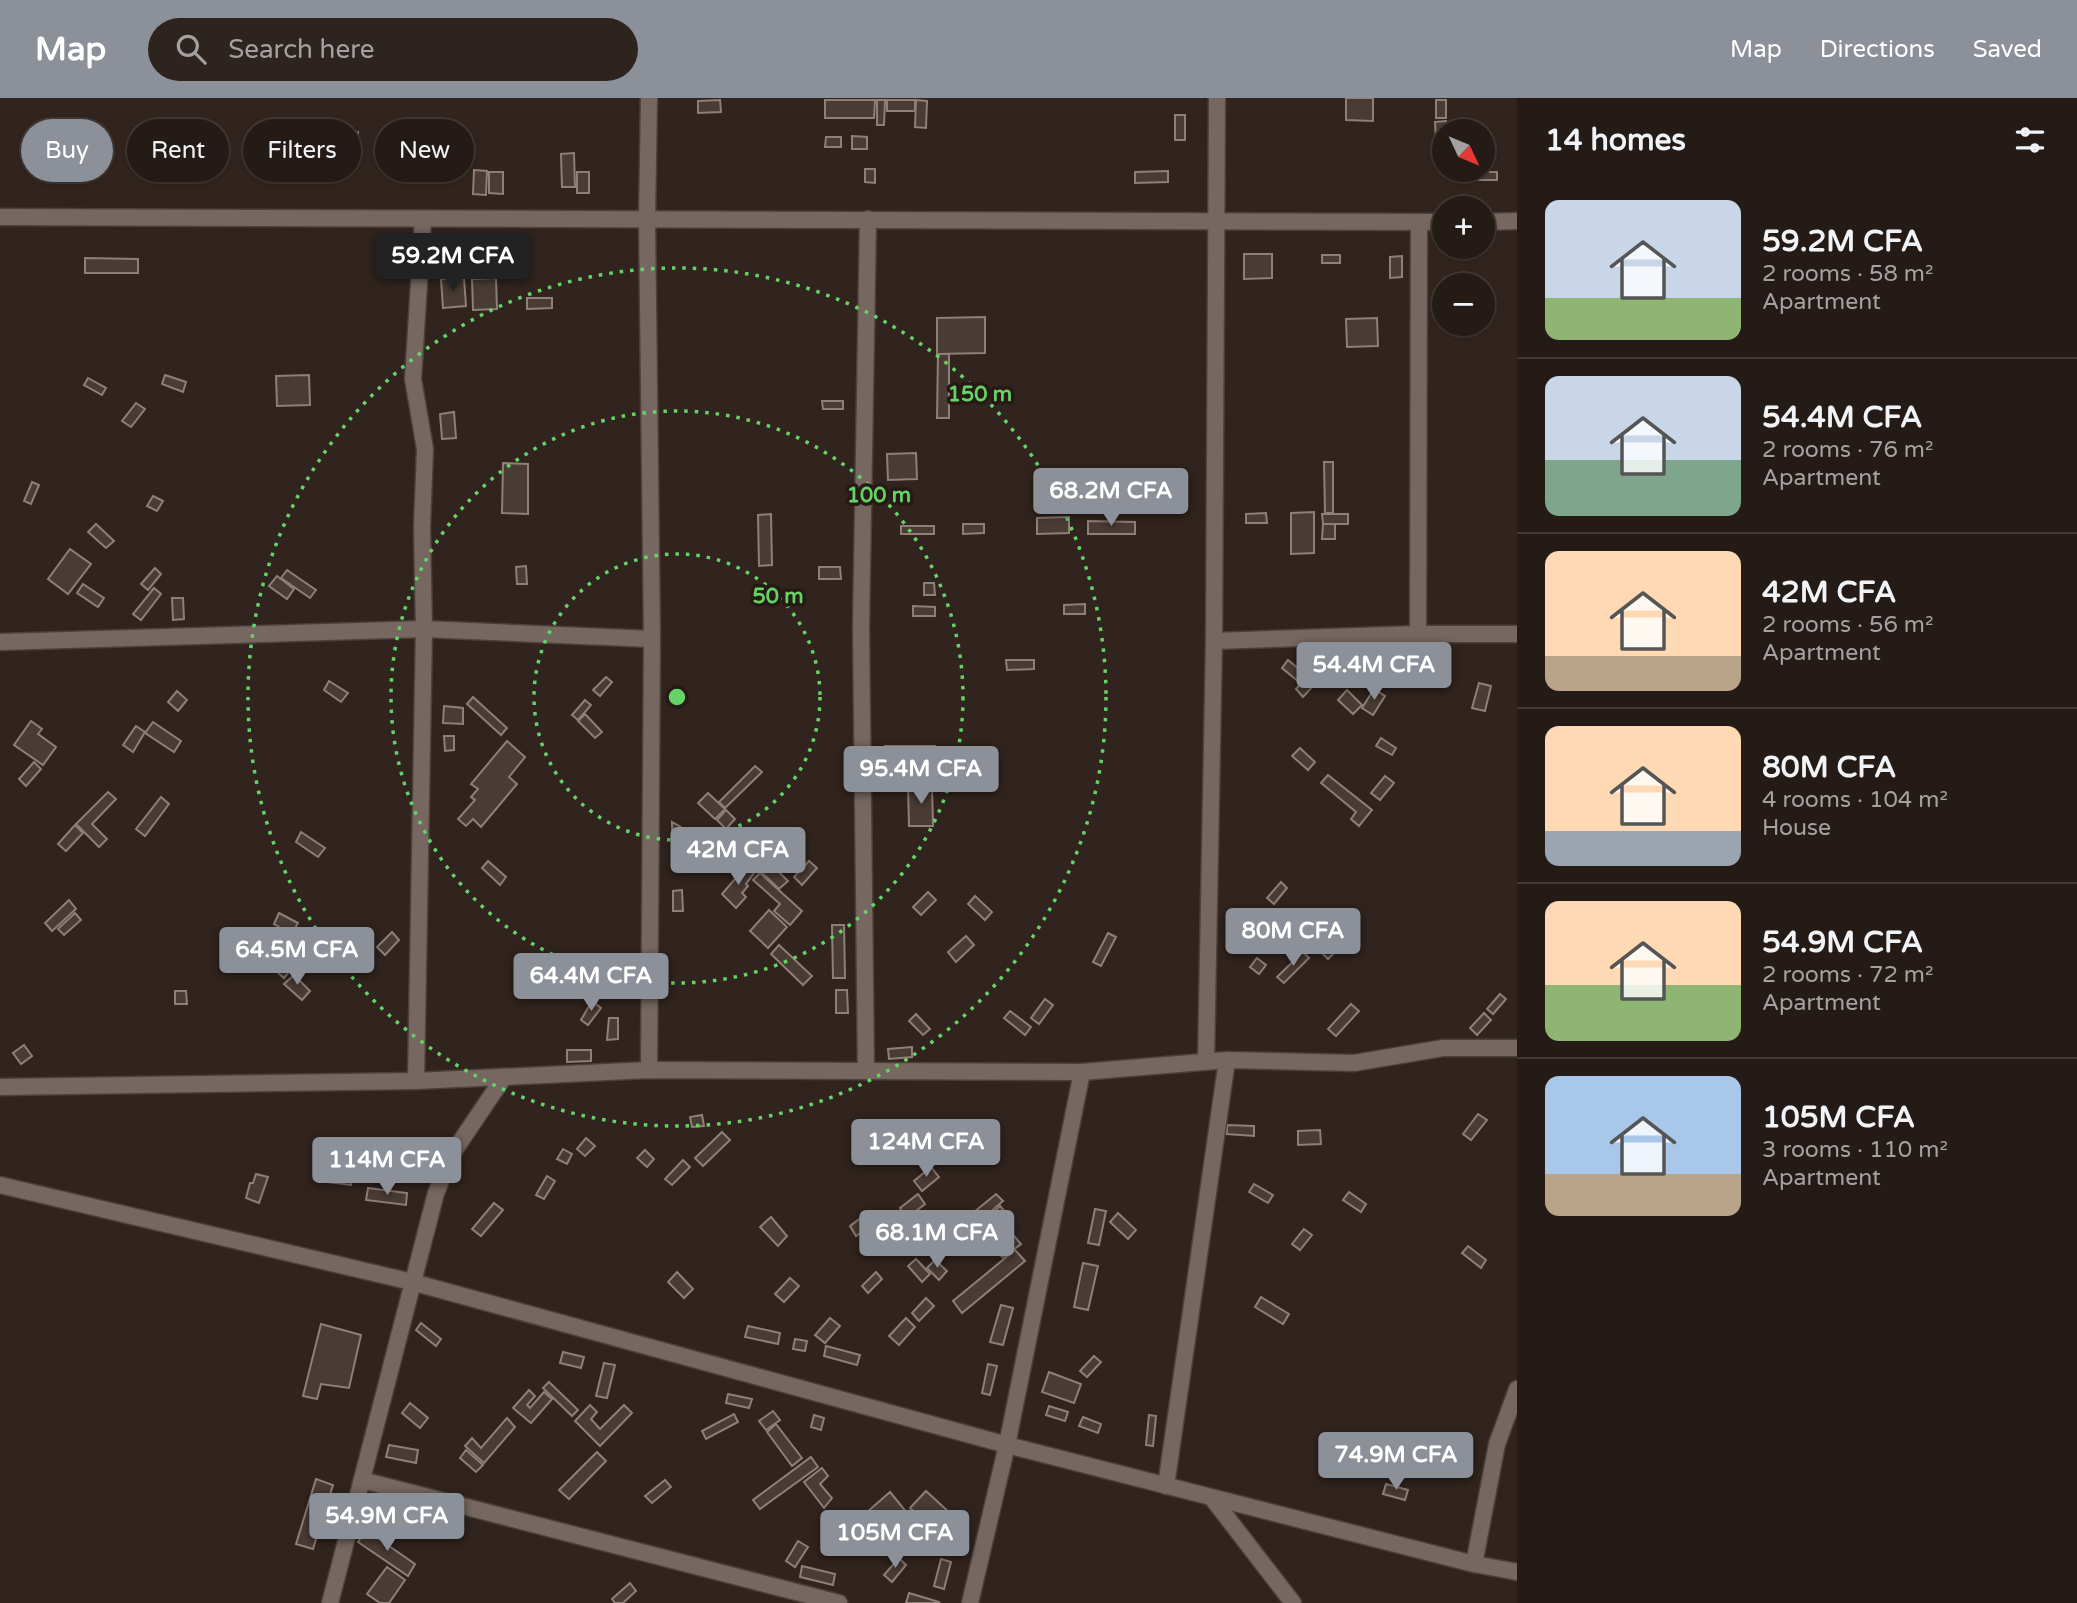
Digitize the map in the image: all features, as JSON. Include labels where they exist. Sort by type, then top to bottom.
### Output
[{"type":"street","points":[[649,98],[647,219],[652,639],[649,1070]]},
{"type":"street","points":[[1206,1062],[1214,641],[1217,98]]},
{"type":"street","points":[[0,217],[1432,222]]},
{"type":"street","points":[[416,1081],[425,449],[413,379],[423,219]]},
{"type":"street","points":[[866,1071],[861,626],[868,219]]},
{"type":"street","points":[[1495,222],[1517,221]]},
{"type":"street","points":[[1418,634],[1419,222]]},
{"type":"street","points":[[0,642],[424,629],[652,639]]},
{"type":"street","points":[[1214,641],[1418,634],[1517,634]]},
{"type":"street","points":[[0,1087],[416,1081],[649,1070],[1082,1072],[1227,1060],[1354,1063],[1443,1048],[1517,1048]]},
{"type":"street","points":[[1166,1486],[1227,1060]]},
{"type":"street","points":[[970,1603],[1007,1445],[1082,1072]]},
{"type":"street","points":[[330,1603],[436,1193],[452,1154],[504,1077]]},
{"type":"street","points":[[0,1185],[412,1282],[1007,1445],[1474,1564],[1516,1570]]},
{"type":"street","points":[[1474,1564],[1497,1444],[1517,1389]]},
{"type":"street","points":[[362,1480],[839,1603]]},
{"type":"street","points":[[1212,1498],[1293,1603]]},
{"type":"building","points":[[1346,98],[1373,98],[1373,121],[1346,120]]},
{"type":"building","points":[[720,100],[721,112],[698,113],[698,101]]},
{"type":"building","points":[[825,100],[875,100],[874,118],[825,118]]},
{"type":"building","points":[[877,100],[885,100],[884,125],[877,125]]},
{"type":"building","points":[[887,100],[915,100],[915,111],[887,111]]},
{"type":"building","points":[[916,100],[927,101],[926,128],[915,127]]},
{"type":"building","points":[[1436,100],[1446,100],[1446,118],[1436,118]]},
{"type":"building","points":[[1175,115],[1185,115],[1185,140],[1175,140]]},
{"type":"building","points":[[852,136],[867,137],[867,149],[852,149]]},
{"type":"building","points":[[826,137],[841,137],[841,147],[825,147]]},
{"type":"building","points":[[574,153],[575,187],[562,187],[561,154]]},
{"type":"building","points":[[865,169],[875,169],[875,183],[865,182]]},
{"type":"building","points":[[474,170],[487,171],[486,195],[473,194]]},
{"type":"building","points":[[1168,171],[1168,182],[1135,183],[1135,172]]},
{"type":"building","points":[[489,172],[503,172],[503,194],[489,193]]},
{"type":"building","points":[[577,172],[589,172],[589,193],[577,193]]},
{"type":"building","points":[[1244,254],[1272,254],[1272,278],[1244,279]]},
{"type":"building","points":[[1322,255],[1340,255],[1340,263],[1322,263]]},
{"type":"building","points":[[1402,256],[1402,277],[1390,278],[1390,257]]},
{"type":"building","points":[[85,258],[138,259],[138,273],[85,273]]},
{"type":"building","points":[[464,278],[466,306],[443,308],[441,279]]},
{"type":"building","points":[[496,278],[497,309],[473,310],[472,279]]},
{"type":"building","points":[[527,298],[552,298],[552,308],[527,309]]},
{"type":"building","points":[[985,317],[985,353],[937,354],[937,318]]},
{"type":"building","points":[[1377,318],[1378,346],[1347,347],[1346,319]]},
{"type":"building","points":[[938,354],[949,354],[949,418],[937,418]]},
{"type":"building","points":[[165,375],[186,382],[183,392],[162,384]]},
{"type":"building","points":[[309,375],[310,405],[277,406],[276,376]]},
{"type":"building","points":[[88,378],[106,388],[102,395],[84,385]]},
{"type":"building","points":[[822,401],[843,401],[843,409],[823,409]]},
{"type":"building","points":[[136,403],[145,409],[131,427],[122,421]]},
{"type":"building","points":[[454,412],[456,438],[442,439],[440,414]]},
{"type":"building","points":[[916,453],[917,479],[888,480],[887,454]]},
{"type":"building","points":[[1324,462],[1333,462],[1333,513],[1325,513]]},
{"type":"building","points":[[503,463],[528,464],[528,514],[502,513]]},
{"type":"building","points":[[32,482],[39,485],[31,504],[24,501]]},
{"type":"building","points":[[153,496],[163,501],[157,511],[147,506]]},
{"type":"building","points":[[1314,512],[1314,553],[1291,554],[1291,513]]},
{"type":"building","points":[[1266,513],[1267,523],[1246,523],[1246,514]]},
{"type":"building","points":[[771,514],[772,565],[759,566],[758,515]]},
{"type":"building","points":[[1322,514],[1348,514],[1348,524],[1323,524]]},
{"type":"building","points":[[1069,517],[1069,533],[1037,534],[1037,518]]},
{"type":"building","points":[[1088,521],[1135,522],[1135,534],[1088,534]]},
{"type":"building","points":[[96,524],[114,541],[106,548],[88,532]]},
{"type":"building","points":[[963,524],[984,524],[984,533],[963,534]]},
{"type":"building","points":[[1323,524],[1335,524],[1335,539],[1322,539]]},
{"type":"building","points":[[901,526],[934,526],[934,534],[901,534]]},
{"type":"building","points":[[70,549],[91,564],[68,594],[48,579]]},
{"type":"building","points":[[526,566],[527,584],[517,584],[516,567]]},
{"type":"building","points":[[819,567],[840,567],[841,579],[819,579]]},
{"type":"building","points":[[155,568],[161,574],[148,590],[141,584]]},
{"type":"building","points":[[287,570],[316,590],[310,598],[281,578]]},
{"type":"building","points":[[277,576],[294,589],[287,599],[269,586]]},
{"type":"building","points":[[924,583],[934,583],[935,595],[924,595]]},
{"type":"building","points":[[83,584],[104,598],[98,607],[77,593]]},
{"type":"building","points":[[154,588],[161,594],[141,620],[133,614]]},
{"type":"building","points":[[172,598],[183,598],[184,619],[173,620]]},
{"type":"building","points":[[1085,604],[1085,614],[1064,614],[1064,605]]},
{"type":"building","points":[[913,606],[935,607],[935,616],[913,616]]},
{"type":"building","points":[[1380,658],[1380,667],[1359,667],[1359,659]]},
{"type":"building","points":[[1006,660],[1034,660],[1034,669],[1007,670]]},
{"type":"building","points":[[1288,660],[1305,674],[1299,682],[1282,668]]},
{"type":"building","points":[[1308,675],[1316,683],[1303,697],[1296,689]]},
{"type":"building","points":[[606,677],[612,682],[600,696],[593,690]]},
{"type":"building","points":[[329,681],[348,693],[341,702],[324,690]]},
{"type":"building","points":[[1479,683],[1491,686],[1485,711],[1472,708]]},
{"type":"building","points":[[1374,689],[1385,696],[1373,715],[1362,708]]},
{"type":"building","points":[[1347,690],[1362,705],[1353,714],[1338,700]]},
{"type":"building","points":[[177,691],[187,700],[178,711],[168,702]]},
{"type":"building","points":[[473,697],[507,728],[501,735],[467,704]]},
{"type":"building","points":[[585,700],[591,705],[578,720],[572,715]]},
{"type":"building","points":[[444,706],[463,708],[463,724],[443,723]]},
{"type":"building","points":[[585,714],[602,732],[595,738],[578,721]]},
{"type":"building","points":[[31,721],[42,729],[38,734],[56,747],[43,765],[14,745]]},
{"type":"building","points":[[153,722],[181,741],[174,752],[145,733]]},
{"type":"building","points":[[136,726],[145,732],[133,752],[123,745]]},
{"type":"building","points":[[444,736],[454,736],[454,750],[445,751]]},
{"type":"building","points":[[1381,738],[1396,748],[1392,755],[1376,746]]},
{"type":"building","points":[[507,741],[525,757],[509,777],[517,784],[481,827],[473,819],[466,826],[458,819],[475,800],[471,797],[478,789],[471,784]]},
{"type":"building","points":[[885,746],[900,746],[899,771],[885,771]]},
{"type":"building","points":[[901,746],[935,746],[935,758],[901,758]]},
{"type":"building","points":[[1300,748],[1315,762],[1308,770],[1292,756]]},
{"type":"building","points":[[34,762],[41,769],[26,786],[19,779]]},
{"type":"building","points":[[755,766],[762,772],[725,808],[719,802]]},
{"type":"building","points":[[1328,775],[1372,810],[1359,826],[1351,819],[1356,812],[1321,783]]},
{"type":"building","points":[[1385,776],[1394,783],[1380,800],[1371,793]]},
{"type":"building","points":[[908,785],[932,785],[933,826],[909,826]]},
{"type":"building","points":[[108,792],[116,799],[92,824],[107,839],[99,847],[76,824]]},
{"type":"building","points":[[708,793],[725,809],[715,819],[698,803]]},
{"type":"building","points":[[161,797],[169,804],[145,836],[136,829]]},
{"type":"building","points":[[726,810],[735,819],[726,829],[717,820]]},
{"type":"building","points":[[672,822],[681,827],[683,860],[673,860]]},
{"type":"building","points":[[75,825],[83,833],[66,851],[58,844]]},
{"type":"building","points":[[301,832],[325,848],[318,857],[296,842]]},
{"type":"building","points":[[765,859],[788,881],[779,889],[756,867]]},
{"type":"building","points":[[488,861],[506,877],[500,885],[482,868]]},
{"type":"building","points":[[809,861],[817,868],[802,885],[794,877]]},
{"type":"building","points":[[747,865],[754,873],[742,893],[746,897],[736,908],[722,894]]},
{"type":"building","points":[[760,873],[802,911],[790,925],[774,911],[780,904],[753,880]]},
{"type":"building","points":[[1281,882],[1287,888],[1274,904],[1267,898]]},
{"type":"building","points":[[682,890],[683,911],[673,911],[673,891]]},
{"type":"building","points":[[928,892],[936,900],[921,915],[913,907]]},
{"type":"building","points":[[975,896],[992,912],[985,920],[968,904]]},
{"type":"building","points":[[69,900],[76,909],[52,931],[45,923]]},
{"type":"building","points":[[769,910],[787,927],[768,948],[750,931]]},
{"type":"building","points":[[1344,910],[1353,920],[1338,933],[1330,924]]},
{"type":"building","points":[[75,913],[81,920],[64,935],[58,929]]},
{"type":"building","points":[[279,913],[298,923],[292,934],[274,924]]},
{"type":"building","points":[[1353,921],[1359,928],[1328,959],[1321,952]]},
{"type":"building","points":[[832,925],[844,925],[845,978],[833,978]]},
{"type":"building","points":[[1306,926],[1319,938],[1312,946],[1299,934]]},
{"type":"building","points":[[392,932],[399,940],[385,955],[377,947]]},
{"type":"building","points":[[1108,933],[1116,937],[1101,966],[1093,962]]},
{"type":"building","points":[[966,936],[974,945],[956,962],[948,952]]},
{"type":"building","points":[[299,945],[306,952],[284,978],[277,972]]},
{"type":"building","points":[[779,945],[812,976],[803,985],[771,954]]},
{"type":"building","points":[[1303,952],[1309,958],[1284,983],[1277,977]]},
{"type":"building","points":[[1257,958],[1266,965],[1259,974],[1250,967]]},
{"type":"building","points":[[294,975],[310,991],[302,1000],[284,984]]},
{"type":"building","points":[[836,990],[847,990],[848,1013],[836,1013]]},
{"type":"building","points":[[175,991],[186,991],[187,1004],[175,1004]]},
{"type":"building","points":[[1500,994],[1506,999],[1493,1014],[1487,1009]]},
{"type":"building","points":[[1045,999],[1053,1005],[1039,1024],[1031,1018]]},
{"type":"building","points":[[592,1001],[601,1008],[588,1025],[581,1020]]},
{"type":"building","points":[[1351,1004],[1359,1011],[1336,1036],[1328,1029]]},
{"type":"building","points":[[1010,1011],[1031,1027],[1025,1035],[1004,1018]]},
{"type":"building","points":[[1484,1013],[1491,1020],[1477,1035],[1470,1028]]},
{"type":"building","points":[[916,1014],[930,1029],[923,1035],[909,1021]]},
{"type":"building","points":[[609,1018],[618,1018],[618,1039],[607,1040]]},
{"type":"building","points":[[24,1045],[32,1056],[21,1064],[13,1053]]},
{"type":"building","points":[[912,1047],[912,1057],[889,1059],[888,1049]]},
{"type":"building","points":[[567,1050],[591,1050],[591,1061],[567,1062]]},
{"type":"building","points":[[1478,1114],[1487,1120],[1471,1140],[1463,1134]]},
{"type":"building","points":[[702,1115],[704,1126],[692,1127],[690,1117]]},
{"type":"building","points":[[1227,1125],[1254,1126],[1254,1136],[1227,1134]]},
{"type":"building","points":[[1320,1130],[1321,1144],[1298,1145],[1298,1131]]},
{"type":"building","points":[[722,1132],[730,1140],[703,1166],[695,1158]]},
{"type":"building","points":[[586,1138],[595,1146],[585,1156],[577,1149]]},
{"type":"building","points":[[563,1149],[572,1154],[567,1164],[557,1159]]},
{"type":"building","points":[[645,1150],[654,1159],[647,1167],[637,1158]]},
{"type":"building","points":[[683,1160],[690,1167],[672,1185],[665,1179]]},
{"type":"building","points":[[340,1166],[352,1167],[351,1185],[326,1182],[329,1171],[339,1172]]},
{"type":"building","points":[[931,1167],[939,1177],[922,1191],[914,1181]]},
{"type":"building","points":[[256,1174],[268,1177],[259,1203],[246,1198]]},
{"type":"building","points":[[547,1176],[555,1181],[544,1199],[536,1195]]},
{"type":"building","points":[[1254,1184],[1273,1195],[1268,1203],[1249,1192]]},
{"type":"building","points":[[368,1188],[407,1193],[406,1205],[366,1200]]},
{"type":"building","points":[[1349,1192],[1366,1204],[1361,1212],[1343,1200]]},
{"type":"building","points":[[918,1194],[925,1204],[907,1218],[900,1208]]},
{"type":"building","points":[[996,1194],[1003,1201],[981,1220],[974,1212]]},
{"type":"building","points":[[494,1203],[503,1210],[481,1236],[472,1229]]},
{"type":"building","points":[[1000,1206],[1007,1214],[983,1237],[976,1229]]},
{"type":"building","points":[[1095,1209],[1106,1211],[1099,1245],[1088,1243]]},
{"type":"building","points":[[1118,1213],[1136,1230],[1128,1239],[1110,1222]]},
{"type":"building","points":[[866,1214],[873,1224],[856,1236],[850,1226]]},
{"type":"building","points":[[771,1217],[787,1236],[778,1246],[760,1227]]},
{"type":"building","points":[[1304,1229],[1312,1235],[1300,1250],[1292,1244]]},
{"type":"building","points":[[1014,1236],[1021,1244],[1003,1258],[997,1251]]},
{"type":"building","points":[[1468,1246],[1486,1260],[1481,1268],[1462,1253]]},
{"type":"building","points":[[1015,1250],[1025,1261],[962,1313],[953,1301]]},
{"type":"building","points":[[916,1259],[930,1274],[922,1282],[908,1266]]},
{"type":"building","points":[[935,1260],[947,1271],[939,1280],[927,1268]]},
{"type":"building","points":[[1083,1263],[1098,1266],[1088,1310],[1074,1307]]},
{"type":"building","points":[[677,1272],[693,1289],[684,1298],[668,1282]]},
{"type":"building","points":[[876,1272],[882,1279],[868,1293],[862,1286]]},
{"type":"building","points":[[790,1278],[799,1286],[784,1302],[775,1294]]},
{"type":"building","points":[[1261,1297],[1289,1314],[1283,1324],[1255,1307]]},
{"type":"building","points":[[926,1298],[934,1306],[919,1321],[912,1313]]},
{"type":"building","points":[[1001,1305],[1013,1308],[1003,1345],[990,1342]]},
{"type":"building","points":[[830,1318],[840,1326],[825,1343],[815,1335]]},
{"type":"building","points":[[906,1318],[915,1327],[899,1345],[889,1336]]},
{"type":"building","points":[[421,1323],[441,1339],[436,1346],[416,1330]]},
{"type":"building","points":[[321,1324],[361,1335],[349,1388],[321,1384],[317,1399],[303,1396]]},
{"type":"building","points":[[748,1326],[780,1333],[778,1344],[745,1337]]},
{"type":"building","points":[[795,1339],[807,1341],[805,1351],[793,1349]]},
{"type":"building","points":[[826,1346],[860,1355],[857,1365],[824,1356]]},
{"type":"building","points":[[563,1352],[584,1357],[581,1368],[560,1363]]},
{"type":"building","points":[[1094,1356],[1101,1362],[1087,1377],[1080,1371]]},
{"type":"building","points":[[604,1363],[615,1365],[607,1398],[596,1396]]},
{"type":"building","points":[[988,1364],[997,1366],[990,1395],[982,1393]]},
{"type":"building","points":[[1049,1372],[1081,1384],[1074,1403],[1042,1392]]},
{"type":"building","points":[[549,1382],[578,1410],[572,1416],[543,1388]]},
{"type":"building","points":[[529,1390],[535,1396],[527,1405],[530,1408],[544,1392],[552,1399],[531,1423],[513,1408]]},
{"type":"building","points":[[728,1394],[752,1399],[749,1408],[726,1403]]},
{"type":"building","points":[[410,1403],[428,1418],[420,1428],[402,1413]]},
{"type":"building","points":[[590,1405],[597,1412],[591,1419],[600,1429],[624,1405],[632,1413],[600,1446],[575,1421]]},
{"type":"building","points":[[1049,1406],[1068,1412],[1065,1421],[1046,1415]]},
{"type":"building","points":[[773,1411],[780,1420],[766,1430],[759,1421]]},
{"type":"building","points":[[734,1414],[738,1422],[706,1439],[702,1431]]},
{"type":"building","points":[[814,1415],[824,1418],[821,1430],[811,1427]]},
{"type":"building","points":[[1149,1415],[1156,1416],[1153,1446],[1146,1445]]},
{"type":"building","points":[[1083,1417],[1101,1424],[1098,1433],[1079,1426]]},
{"type":"building","points":[[507,1418],[515,1427],[484,1463],[465,1446],[472,1438],[481,1448]]},
{"type":"building","points":[[776,1424],[802,1458],[792,1466],[767,1432]]},
{"type":"building","points":[[389,1445],[418,1450],[416,1463],[386,1457]]},
{"type":"building","points":[[466,1450],[483,1465],[476,1472],[460,1458]]},
{"type":"building","points":[[597,1452],[606,1461],[569,1499],[559,1490]]},
{"type":"building","points":[[811,1457],[818,1467],[760,1509],[753,1500]]},
{"type":"building","points":[[822,1468],[828,1476],[820,1484],[832,1498],[824,1508],[804,1482]]},
{"type":"building","points":[[316,1479],[333,1485],[313,1549],[296,1544]]},
{"type":"building","points":[[665,1480],[671,1487],[652,1503],[645,1496]]},
{"type":"building","points":[[1386,1484],[1408,1490],[1405,1500],[1383,1494]]},
{"type":"building","points":[[926,1491],[950,1513],[935,1530],[910,1508]]},
{"type":"building","points":[[890,1492],[908,1514],[885,1533],[867,1512]]},
{"type":"building","points":[[366,1530],[415,1564],[408,1576],[358,1542]]},
{"type":"building","points":[[798,1541],[808,1547],[795,1567],[786,1561]]},
{"type":"building","points":[[899,1558],[906,1565],[892,1582],[884,1575]]},
{"type":"building","points":[[941,1559],[951,1562],[944,1589],[934,1586]]},
{"type":"building","points":[[802,1566],[835,1574],[833,1585],[800,1577]]},
{"type":"building","points":[[387,1567],[405,1580],[389,1603],[380,1603],[367,1594]]},
{"type":"building","points":[[630,1583],[636,1591],[623,1603],[615,1603],[612,1599]]},
{"type":"building","points":[[909,1593],[939,1602],[906,1603]]}]
